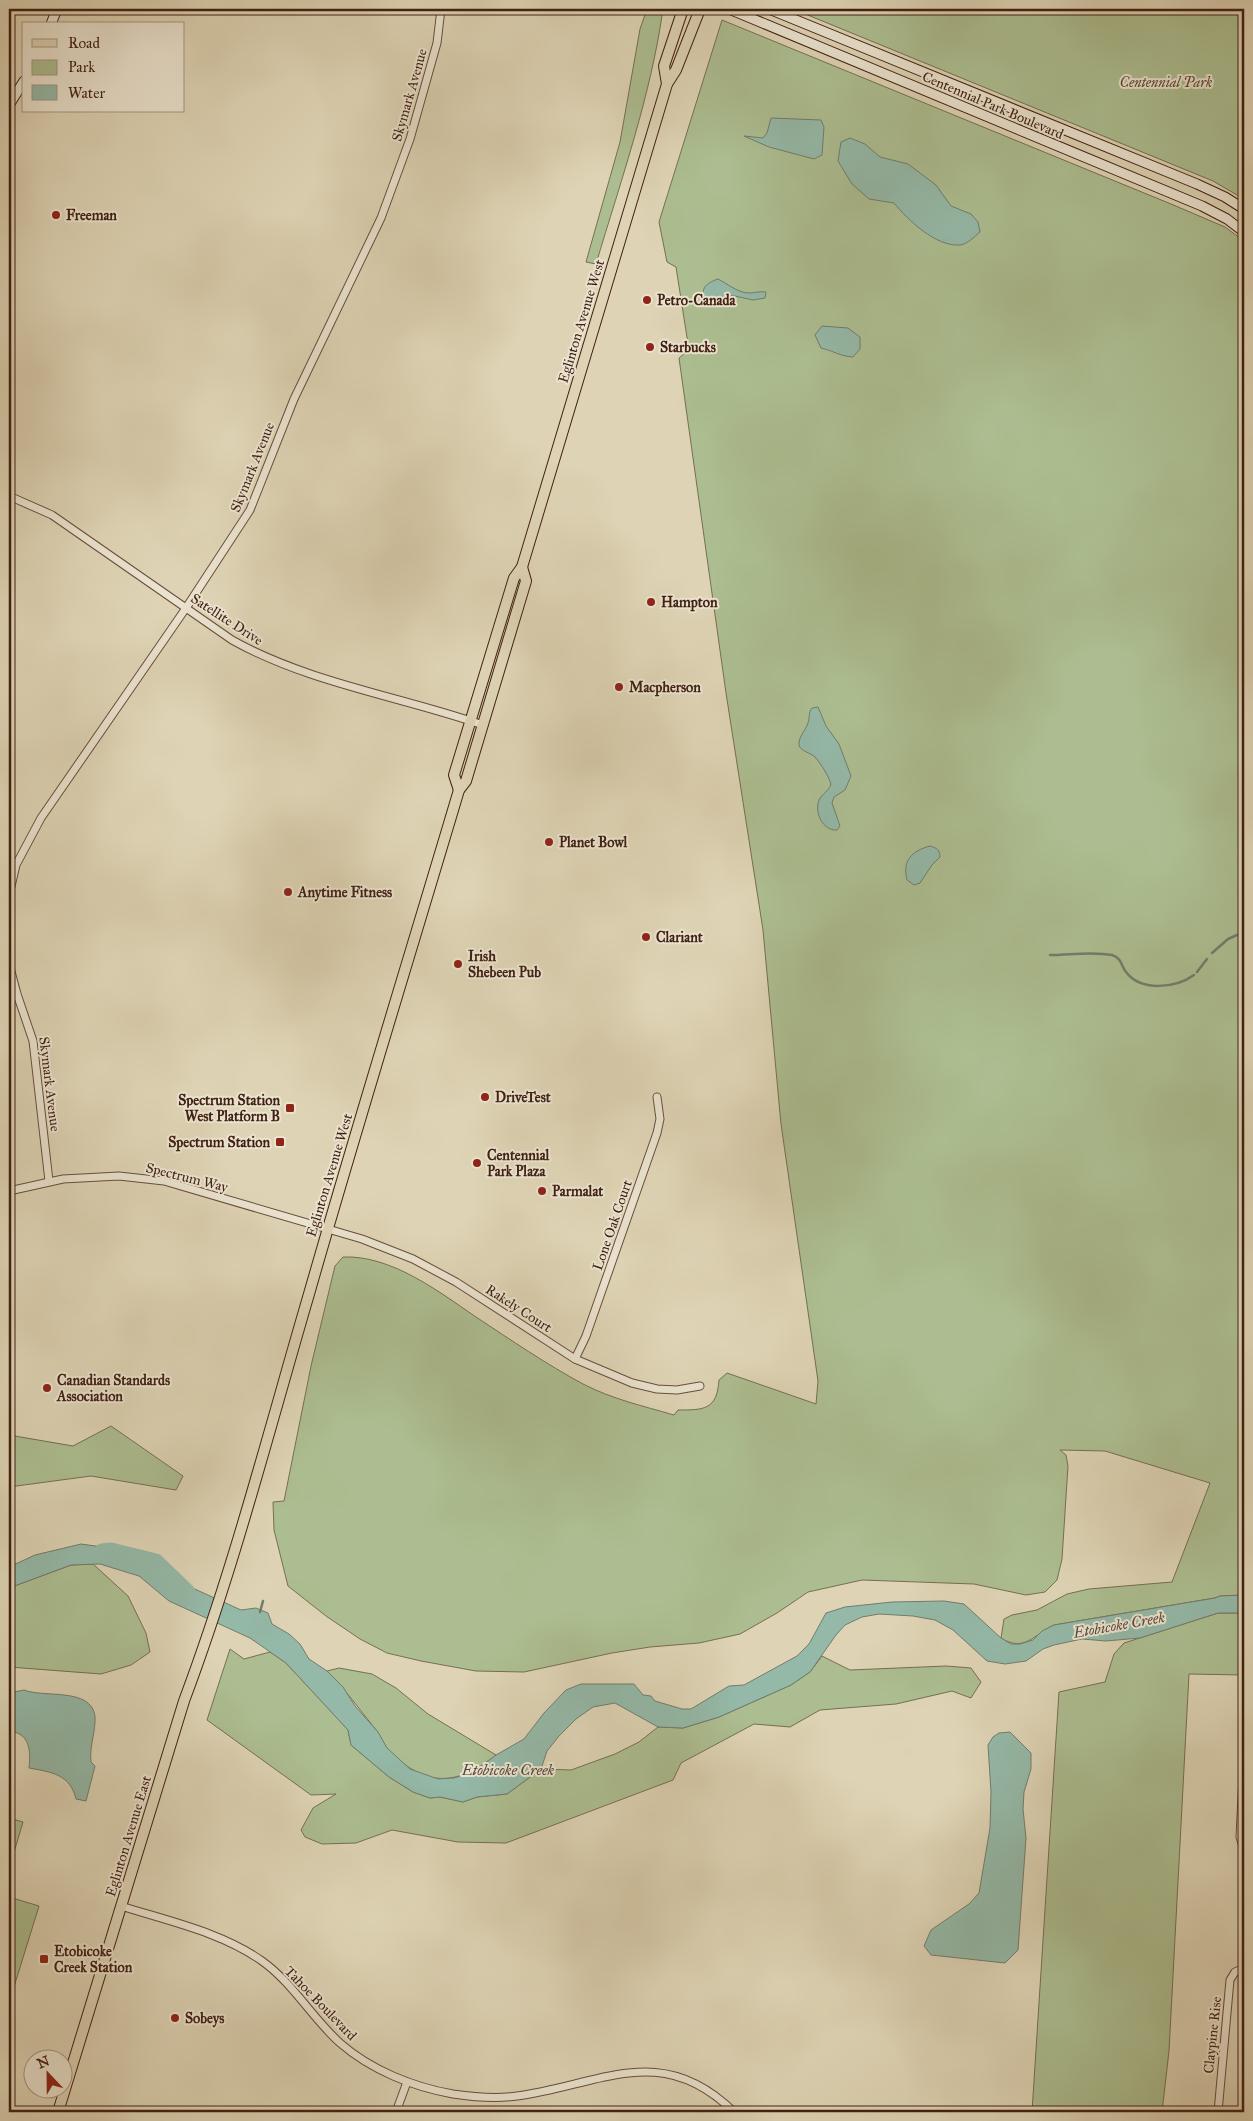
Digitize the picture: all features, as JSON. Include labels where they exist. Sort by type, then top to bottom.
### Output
[{"type":"main road","name":"Eglinton Avenue West","points":[[667,84],[664,66],[683,9]]},
{"type":"main road","name":"Eglinton Avenue West","points":[[459,790],[454,776],[514,578],[522,566],[667,84],[676,70],[700,9]]},
{"type":"main road","name":"Eglinton Avenue West","points":[[230,1569],[327,1230],[459,790],[466,781],[526,581],[522,566]]},
{"type":"main road","name":"Eglinton Avenue East","points":[[58,2112],[184,1701],[207,1642],[230,1569]]},
{"type":"street","points":[[52,22],[57,9]]},
{"type":"street","name":"Skymark Avenue","points":[[9,895],[16,865],[41,818],[186,608],[250,510],[294,400],[381,218],[409,143],[434,53],[441,9]]},
{"type":"street","name":"Centennial Park Boulevard","points":[[729,9],[1202,206],[1227,219],[1244,232]]},
{"type":"street","name":"Centennial Park Boulevard","points":[[769,9],[1198,184],[1226,197],[1244,209]]},
{"type":"street","points":[[9,105],[22,84]]},
{"type":"street","points":[[1074,153],[1080,136]]},
{"type":"street","name":"Satellite Drive","points":[[9,496],[52,515],[232,640],[259,655],[313,674],[482,724]]},
{"type":"street","name":"Skymark Avenue","points":[[9,964],[17,994],[34,1041],[49,1181]]},
{"type":"street","name":"Lone Oak Court","points":[[575,1359],[586,1336],[657,1132],[660,1119],[657,1097]]},
{"type":"street","name":"Spectrum Way","points":[[9,1191],[49,1181],[119,1176],[164,1181],[327,1230]]},
{"type":"street","name":"Rakely Court","points":[[327,1230],[370,1242],[423,1263],[575,1359],[632,1383],[657,1389],[677,1390],[700,1386]]},
{"type":"street","points":[[1244,1756],[1240,1836],[1244,1850]]},
{"type":"street","name":"Tahoe Boulevard","points":[[121,1906],[208,1934],[262,1961],[340,2042],[360,2058],[407,2082],[455,2094],[517,2096],[608,2075],[638,2071],[664,2074],[689,2081],[710,2092],[734,2112]]},
{"type":"street","name":"Claypine Rise","points":[[1218,2112],[1230,1980],[1236,1971],[1244,1968]]},
{"type":"street","points":[[396,2112],[407,2082]]},
{"type":"green space","points":[[647,9],[663,9],[651,73],[596,264],[586,262],[620,142],[640,29]]},
{"type":"green space","name":"Centennial Park","points":[[793,9],[1244,9],[1244,199],[1213,181]]},
{"type":"green space","points":[[722,20],[1171,204],[1225,227],[1244,241],[1244,736],[1241,829],[1244,902],[1244,1595],[1220,1596],[1054,1625],[1023,1643],[1017,1644],[1001,1638],[1004,1619],[1012,1615],[1037,1610],[1067,1594],[1089,1589],[1172,1582],[1210,1483],[1105,1451],[1060,1450],[1066,1455],[1068,1466],[1062,1559],[1057,1580],[1045,1592],[1026,1595],[974,1584],[862,1580],[808,1592],[777,1613],[740,1634],[699,1643],[650,1647],[612,1653],[524,1672],[476,1671],[387,1653],[360,1639],[326,1616],[288,1586],[274,1530],[273,1502],[284,1501],[311,1366],[335,1266],[343,1257],[379,1262],[413,1276],[569,1376],[605,1394],[628,1402],[674,1415],[678,1410],[702,1408],[712,1403],[718,1390],[719,1380],[727,1373],[816,1404],[818,1381],[781,1124],[763,930],[726,693],[679,358],[689,350],[676,267],[667,262],[659,222]]},
{"type":"green space","points":[[111,1426],[183,1476],[176,1490],[91,1476],[9,1487],[9,1435],[73,1446]]},
{"type":"green space","points":[[93,1564],[128,1596],[146,1633],[150,1652],[131,1665],[101,1674],[9,1667],[9,1588],[71,1565]]},
{"type":"green space","points":[[1218,1613],[1244,1613],[1244,1675],[1189,1674],[1169,2051],[1162,2112],[1032,2112],[1059,1692],[1105,1682],[1114,1654],[1124,1643]]},
{"type":"green space","points":[[230,1649],[244,1659],[270,1652],[286,1663],[348,1730],[351,1745],[389,1777],[413,1792],[430,1798],[440,1797],[463,1802],[477,1797],[507,1794],[541,1769],[571,1770],[615,1754],[639,1742],[658,1727],[683,1728],[719,1717],[791,1685],[810,1672],[822,1656],[850,1670],[946,1666],[971,1668],[981,1682],[971,1698],[952,1691],[896,1704],[820,1710],[790,1727],[754,1724],[681,1763],[673,1780],[506,1843],[458,1842],[392,1830],[356,1843],[322,1844],[305,1837],[301,1830],[313,1808],[336,1794],[311,1795],[207,1720]]},
{"type":"green space","points":[[339,1668],[372,1674],[396,1688],[428,1714],[496,1755],[467,1773],[454,1777],[428,1776],[415,1771],[388,1750],[376,1730],[327,1671]]},
{"type":"green space","points":[[9,1818],[23,1822],[9,1869]]},
{"type":"green space","points":[[9,1897],[39,1906],[9,2003]]},
{"type":"water","points":[[771,118],[821,120],[824,127],[822,155],[814,159],[769,147],[744,136],[763,138],[767,133]]},
{"type":"water","points":[[850,138],[865,144],[880,157],[908,164],[936,185],[951,206],[971,214],[978,222],[980,232],[971,240],[960,245],[942,242],[923,231],[894,203],[869,199],[852,184],[838,161],[841,142]]},
{"type":"water","points":[[718,279],[745,293],[766,292],[765,298],[753,300],[730,295],[721,297],[708,307],[703,293],[705,287]]},
{"type":"water","points":[[822,326],[848,328],[860,337],[860,349],[853,357],[821,348],[815,335]]},
{"type":"water","points":[[818,707],[826,726],[839,744],[851,776],[845,790],[834,797],[832,803],[840,826],[837,830],[832,830],[824,824],[818,810],[819,800],[830,786],[830,781],[815,757],[801,749],[799,745],[812,708]]},
{"type":"water","points":[[930,846],[938,850],[940,857],[920,883],[914,885],[907,880],[907,862],[913,854]]},
{"type":"water","name":"Etobicoke Creek","points":[[81,1544],[110,1548],[153,1565],[177,1581],[241,1610],[256,1608],[268,1613],[272,1624],[289,1634],[300,1644],[309,1659],[327,1671],[343,1687],[355,1706],[378,1732],[387,1748],[410,1769],[438,1779],[454,1778],[473,1772],[496,1755],[524,1739],[544,1713],[566,1690],[581,1684],[634,1684],[643,1695],[651,1696],[655,1701],[682,1709],[691,1709],[729,1686],[744,1685],[797,1656],[809,1644],[826,1613],[845,1607],[892,1602],[944,1601],[964,1604],[1001,1638],[1011,1644],[1020,1644],[1033,1640],[1042,1631],[1054,1625],[1220,1596],[1244,1595],[1244,1613],[1218,1613],[1140,1638],[1106,1641],[1082,1639],[1043,1649],[1026,1661],[1005,1664],[987,1661],[953,1630],[935,1620],[913,1616],[879,1614],[862,1617],[845,1625],[810,1672],[791,1685],[719,1717],[683,1728],[658,1727],[615,1703],[593,1707],[576,1719],[559,1736],[547,1751],[541,1769],[507,1794],[477,1797],[463,1802],[440,1797],[430,1798],[413,1792],[389,1777],[351,1745],[348,1730],[286,1663],[250,1638],[169,1601],[139,1576],[100,1564],[71,1565],[9,1588],[9,1567],[35,1555]]},
{"type":"water","points":[[24,1690],[76,1697],[92,1707],[95,1722],[91,1762],[95,1766],[86,1801],[76,1799],[69,1784],[64,1779],[52,1773],[29,1768],[30,1755],[28,1744],[21,1735],[9,1731],[9,1693]]},
{"type":"water","points":[[1010,1732],[1031,1753],[1031,1769],[1024,1792],[1023,1809],[1026,1838],[1018,1950],[1005,1963],[931,1955],[924,1946],[931,1930],[969,1904],[979,1893],[990,1828],[991,1792],[988,1745],[993,1737],[999,1733]]},
{"type":"waterway","points":[[1212,953],[1228,939],[1237,935]]},
{"type":"waterway","points":[[1050,955],[1089,953],[1112,955],[1120,960],[1126,972],[1132,978],[1140,983],[1149,985],[1169,985],[1194,975]]},
{"type":"waterway","points":[[1197,972],[1207,959]]},
{"type":"waterway","name":"Etobicoke Creek","points":[[102,1551],[111,1550],[156,1561],[188,1592]]},
{"type":"waterway","points":[[260,1612],[263,1601]]},
{"type":"place","name":"Freeman","points":[[56,215]]},
{"type":"place","name":"Petro-Canada","points":[[647,300]]},
{"type":"place","name":"Starbucks","points":[[650,347]]},
{"type":"place","name":"Hampton","points":[[651,602]]},
{"type":"place","name":"Macpherson","points":[[619,687]]},
{"type":"place","name":"Planet Bowl","points":[[549,842]]},
{"type":"place","name":"Anytime Fitness","points":[[288,892]]},
{"type":"place","name":"Clariant","points":[[646,937]]},
{"type":"place","name":"Irish Shebeen Pub","points":[[458,964]]},
{"type":"place","name":"DriveTest","points":[[485,1097]]},
{"type":"place","name":"Spectrum Station West Platform B","points":[[290,1108]]},
{"type":"place","name":"Spectrum Station","points":[[280,1142]]},
{"type":"place","name":"Centennial Park Plaza","points":[[477,1163]]},
{"type":"place","name":"Parmalat","points":[[542,1191]]},
{"type":"place","name":"Canadian Standards Association","points":[[47,1388]]},
{"type":"place","name":"Etobicoke Creek Station","points":[[44,1959]]},
{"type":"place","name":"Sobeys","points":[[175,2018]]}]
